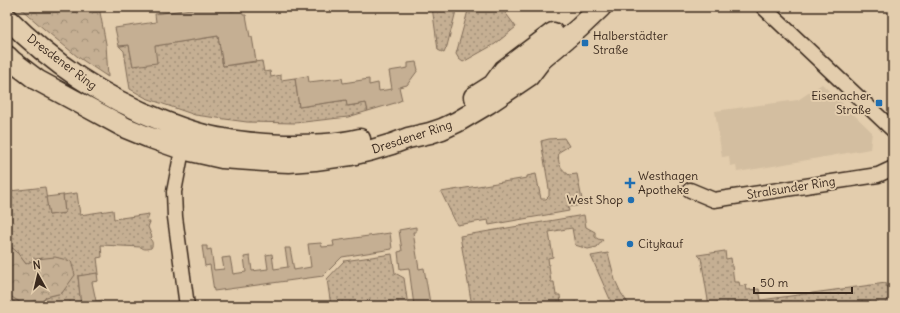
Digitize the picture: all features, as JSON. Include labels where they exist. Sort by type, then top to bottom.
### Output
[{"type":"street","name":"Dresdener Ring","points":[[7,18],[30,40],[69,71],[103,93],[130,107],[186,130],[224,140],[266,144],[307,145],[347,142],[361,139],[411,123],[431,119],[451,110],[493,85],[504,70],[550,35],[583,7]]},
{"type":"street","name":"Dresdener Ring","points":[[7,56],[37,80],[126,128],[182,149],[222,158],[289,162],[315,160],[351,155],[372,150],[408,138],[430,133],[457,122],[524,80],[542,59],[601,7]]},
{"type":"street","points":[[763,7],[893,130]]},
{"type":"street","points":[[186,130],[174,192],[175,217],[187,306]]},
{"type":"street","name":"Stralsunder Ring","points":[[690,190],[714,200],[878,175],[893,168]]},
{"type":"shaded area","points":[[822,84],[872,132],[870,149],[737,172],[736,165],[730,166],[729,156],[722,157],[715,111],[798,100]]},
{"type":"green space","points":[[19,7],[99,7],[106,44],[108,77],[78,57]]},
{"type":"green space","points":[[206,7],[221,7],[222,9],[230,8],[231,11],[242,10],[243,15],[246,15],[256,61],[223,66],[218,36],[155,46],[157,63],[133,66],[129,45],[119,46],[115,28],[156,22],[155,14]]},
{"type":"green space","points":[[432,7],[457,7],[444,53],[438,50]]},
{"type":"green space","points":[[469,7],[501,7],[516,27],[495,44],[463,62],[456,54]]},
{"type":"green space","points":[[218,36],[223,66],[262,61],[264,72],[270,71],[271,77],[281,75],[281,80],[295,78],[299,107],[346,100],[348,106],[366,103],[368,111],[348,117],[295,123],[247,122],[195,115],[146,98],[130,89],[124,51],[119,46],[129,45],[133,66],[154,46]]},
{"type":"green space","points":[[416,62],[418,70],[407,85],[399,87],[402,100],[395,103],[368,111],[366,103],[347,106],[346,100],[299,107],[295,78],[308,76],[309,82],[342,78],[343,83],[369,79],[369,85],[378,83],[379,91],[392,89],[389,71],[408,68],[408,63]]},
{"type":"green space","points":[[564,138],[569,146],[559,152],[558,159],[561,168],[569,175],[577,174],[583,205],[568,207],[569,211],[489,225],[488,220],[457,225],[441,192],[527,178],[527,176],[536,174],[541,199],[546,199],[549,196],[549,189],[541,141]]},
{"type":"green space","points":[[7,172],[10,191],[45,187],[49,215],[65,213],[63,195],[77,193],[80,215],[113,210],[114,219],[149,214],[147,222],[150,222],[148,227],[152,237],[150,239],[152,242],[152,247],[143,249],[141,247],[101,245],[102,257],[97,258],[99,274],[78,276],[81,306],[38,306],[46,297],[62,293],[36,259],[26,264],[16,251],[7,244]]},
{"type":"green space","points":[[63,195],[65,213],[49,215],[46,197]]},
{"type":"green space","points":[[584,215],[586,227],[595,232],[595,237],[603,240],[597,247],[588,249],[575,245],[572,228],[549,232],[553,257],[548,258],[551,282],[554,282],[556,295],[560,295],[561,304],[576,302],[577,306],[472,306],[460,236]]},
{"type":"green space","points":[[416,227],[416,232],[413,232],[419,269],[424,268],[430,303],[432,303],[432,306],[414,306],[409,268],[400,269],[398,252],[402,251],[399,230]]},
{"type":"green space","points":[[390,233],[392,249],[342,257],[323,276],[214,291],[210,265],[205,266],[202,246],[207,246],[207,250],[211,249],[214,270],[224,269],[222,258],[230,257],[233,274],[246,272],[244,257],[250,256],[252,271],[268,269],[266,255],[272,254],[274,269],[288,267],[285,248],[290,248],[294,270],[311,267],[308,244],[321,243],[322,247],[334,246],[333,241]]},
{"type":"green space","points":[[7,244],[16,251],[26,264],[36,259],[55,257],[71,261],[75,275],[62,293],[46,297],[38,306],[26,306],[7,294]]},
{"type":"green space","points":[[725,251],[726,259],[731,258],[734,282],[739,282],[740,286],[746,285],[747,290],[759,289],[761,300],[886,283],[887,287],[893,286],[893,306],[709,306],[701,258],[698,255]]},
{"type":"green space","points":[[608,253],[615,280],[621,293],[630,306],[613,306],[591,256]]},
{"type":"green space","points":[[392,254],[395,273],[404,278],[408,306],[331,306],[327,279],[344,261]]},
{"type":"green space","points":[[97,273],[98,281],[92,282],[96,301],[102,300],[103,306],[81,306],[78,276]]},
{"type":"green space","points":[[7,294],[26,306],[7,306]]},
{"type":"place","name":"Halberstädter Straße","points":[[585,43]]},
{"type":"place","name":"Eisenacher Straße","points":[[879,103]]},
{"type":"place","name":"Westhagen Apotheke","points":[[630,183]]},
{"type":"place","name":"West Shop","points":[[631,200]]},
{"type":"place","name":"Citykauf","points":[[630,244]]}]
